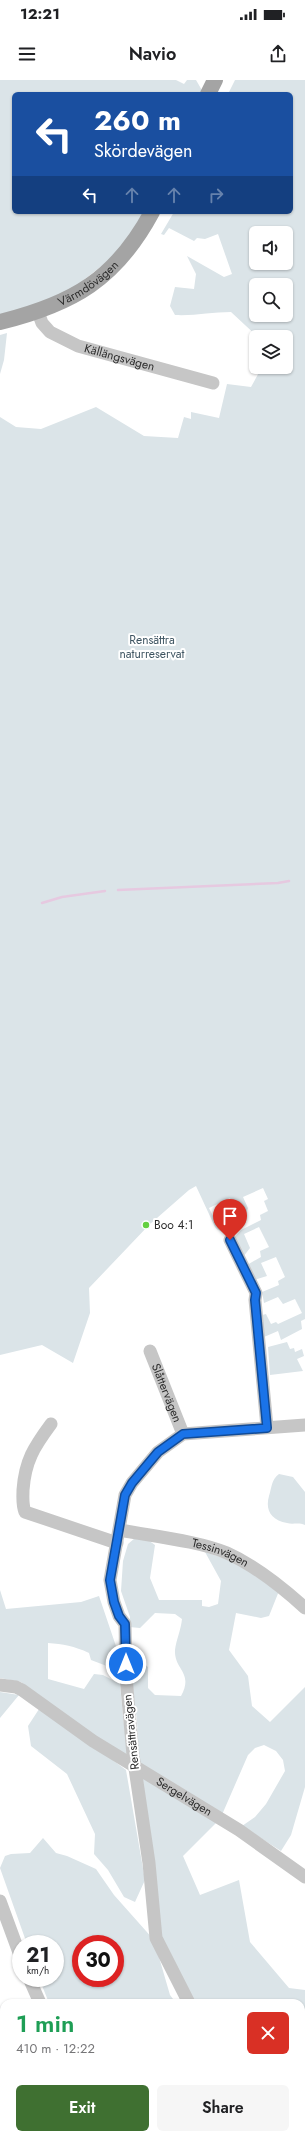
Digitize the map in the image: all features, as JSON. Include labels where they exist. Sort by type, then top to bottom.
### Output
[{"type":"main road","points":[[209,92],[215,80]]},
{"type":"main road","name":"Värmdövägen","points":[[0,322],[38,312],[69,299],[102,278],[118,263],[134,242],[151,214]]},
{"type":"street","name":"Källängsvägen","points":[[38,312],[42,323],[50,332],[78,346],[213,383]]},
{"type":"street","points":[[230,1240],[256,1293],[255,1300],[267,1428]]},
{"type":"street","name":"Slåttervägen","points":[[150,1351],[183,1434]]},
{"type":"street","name":"Tessinvägen","points":[[51,1424],[34,1448],[27,1462],[23,1498],[25,1512],[118,1537],[205,1547],[227,1553],[286,1590],[305,1608]]},
{"type":"street","points":[[183,1434],[305,1425]]},
{"type":"street","name":"Rensättravägen","points":[[183,1434],[158,1452],[132,1483],[125,1495],[110,1580],[114,1602],[119,1616],[125,1624],[126,1677],[134,1768],[149,1863],[156,1938],[187,1999]]},
{"type":"street","name":"Sergelvägen","points":[[0,1685],[16,1687],[22,1690],[134,1768],[239,1830],[305,1877]]},
{"type":"street","points":[[0,1901],[13,1935]]},
{"type":"street","points":[[33,1987],[38,1999]]},
{"type":"green space","points":[[0,80],[176,80],[184,84],[187,80],[196,80],[203,92],[12,92],[12,214],[145,214],[123,249],[61,298],[0,316]]},
{"type":"green space","name":"Rensättra naturreservat","points":[[235,80],[305,80],[305,1319],[301,1321],[302,1329],[281,1340],[278,1331],[264,1337],[262,1315],[266,1314],[271,1324],[276,1322],[278,1324],[302,1313],[295,1299],[283,1304],[278,1297],[264,1303],[262,1292],[279,1285],[278,1281],[285,1277],[276,1257],[261,1263],[267,1276],[254,1280],[247,1265],[261,1257],[260,1251],[269,1247],[259,1227],[244,1234],[250,1248],[243,1257],[234,1238],[241,1230],[261,1220],[260,1215],[268,1211],[264,1201],[268,1199],[263,1188],[243,1197],[248,1208],[245,1217],[237,1200],[232,1202],[230,1198],[209,1208],[216,1222],[235,1213],[238,1222],[234,1228],[224,1232],[215,1227],[196,1186],[189,1190],[149,1225],[89,1288],[90,1313],[73,1363],[42,1345],[0,1355],[0,417],[16,427],[41,429],[96,407],[144,436],[178,438],[184,417],[191,419],[191,412],[219,418],[227,384],[251,387],[258,374],[293,374],[293,330],[250,330],[231,312],[175,315],[170,306],[175,287],[194,289],[196,274],[187,256],[224,277],[232,274],[218,234],[205,239],[197,238],[194,241],[169,228],[164,235],[161,234],[173,214],[293,214],[293,92],[229,92]]},
{"type":"green space","points":[[7,333],[4,360],[0,374],[0,335]]},
{"type":"green space","points":[[287,1342],[290,1349],[294,1348],[295,1352],[302,1349],[304,1356],[297,1359],[303,1371],[270,1375],[268,1347]]},
{"type":"green space","points":[[279,1474],[293,1477],[305,1492],[305,1525],[281,1522],[270,1514],[268,1506],[269,1496],[273,1481]]},
{"type":"green space","points":[[135,1538],[148,1540],[155,1545],[150,1578],[159,1600],[202,1600],[202,1606],[209,1607],[218,1604],[221,1581],[205,1552],[235,1562],[279,1591],[269,1616],[261,1618],[236,1613],[229,1650],[248,1676],[252,1706],[270,1722],[305,1687],[305,1787],[291,1835],[281,1851],[242,1826],[255,1817],[266,1804],[285,1771],[283,1760],[276,1751],[264,1745],[255,1748],[248,1755],[221,1817],[139,1769],[137,1721],[132,1681],[133,1670],[139,1660],[148,1667],[148,1688],[155,1695],[181,1696],[184,1688],[185,1676],[177,1662],[175,1650],[182,1619],[175,1614],[155,1613],[140,1628],[129,1627],[130,1617],[121,1591],[123,1561],[128,1544]]},
{"type":"green space","points":[[0,1590],[6,1609],[81,1602],[99,1596],[120,1658],[120,1671],[91,1660],[89,1653],[84,1651],[59,1644],[48,1643],[48,1679],[84,1689],[94,1674],[103,1675],[120,1684],[129,1761],[86,1732],[21,1682],[0,1678]]},
{"type":"green space","points":[[0,1692],[19,1695],[0,1718]]},
{"type":"green space","points":[[41,1706],[126,1770],[145,1880],[135,1902],[124,1897],[108,1870],[94,1854],[95,1834],[67,1774],[31,1746],[28,1726]]},
{"type":"green space","points":[[139,1773],[218,1821],[183,1856],[200,1895],[239,1880],[250,1942],[289,1988],[305,1990],[305,1999],[194,1999],[162,1944]]},
{"type":"green space","points":[[43,1838],[56,1853],[67,1856],[96,1869],[114,1895],[154,1940],[170,1995],[173,1999],[47,1999],[43,1987],[64,1987],[64,1935],[24,1935],[0,1868],[5,1856],[11,1854],[30,1853]]},
{"type":"waterway","points":[[118,890],[278,883],[289,881]]},
{"type":"waterway","points":[[42,903],[62,897],[105,891]]},
{"type":"place","name":"Boo 4:1","points":[[146,1225]]},
{"type":"route","points":[[126,1664],[125,1624],[119,1616],[114,1602],[110,1580],[125,1495],[132,1483],[158,1452],[183,1434],[267,1428],[255,1300],[256,1293],[230,1240]]}]
